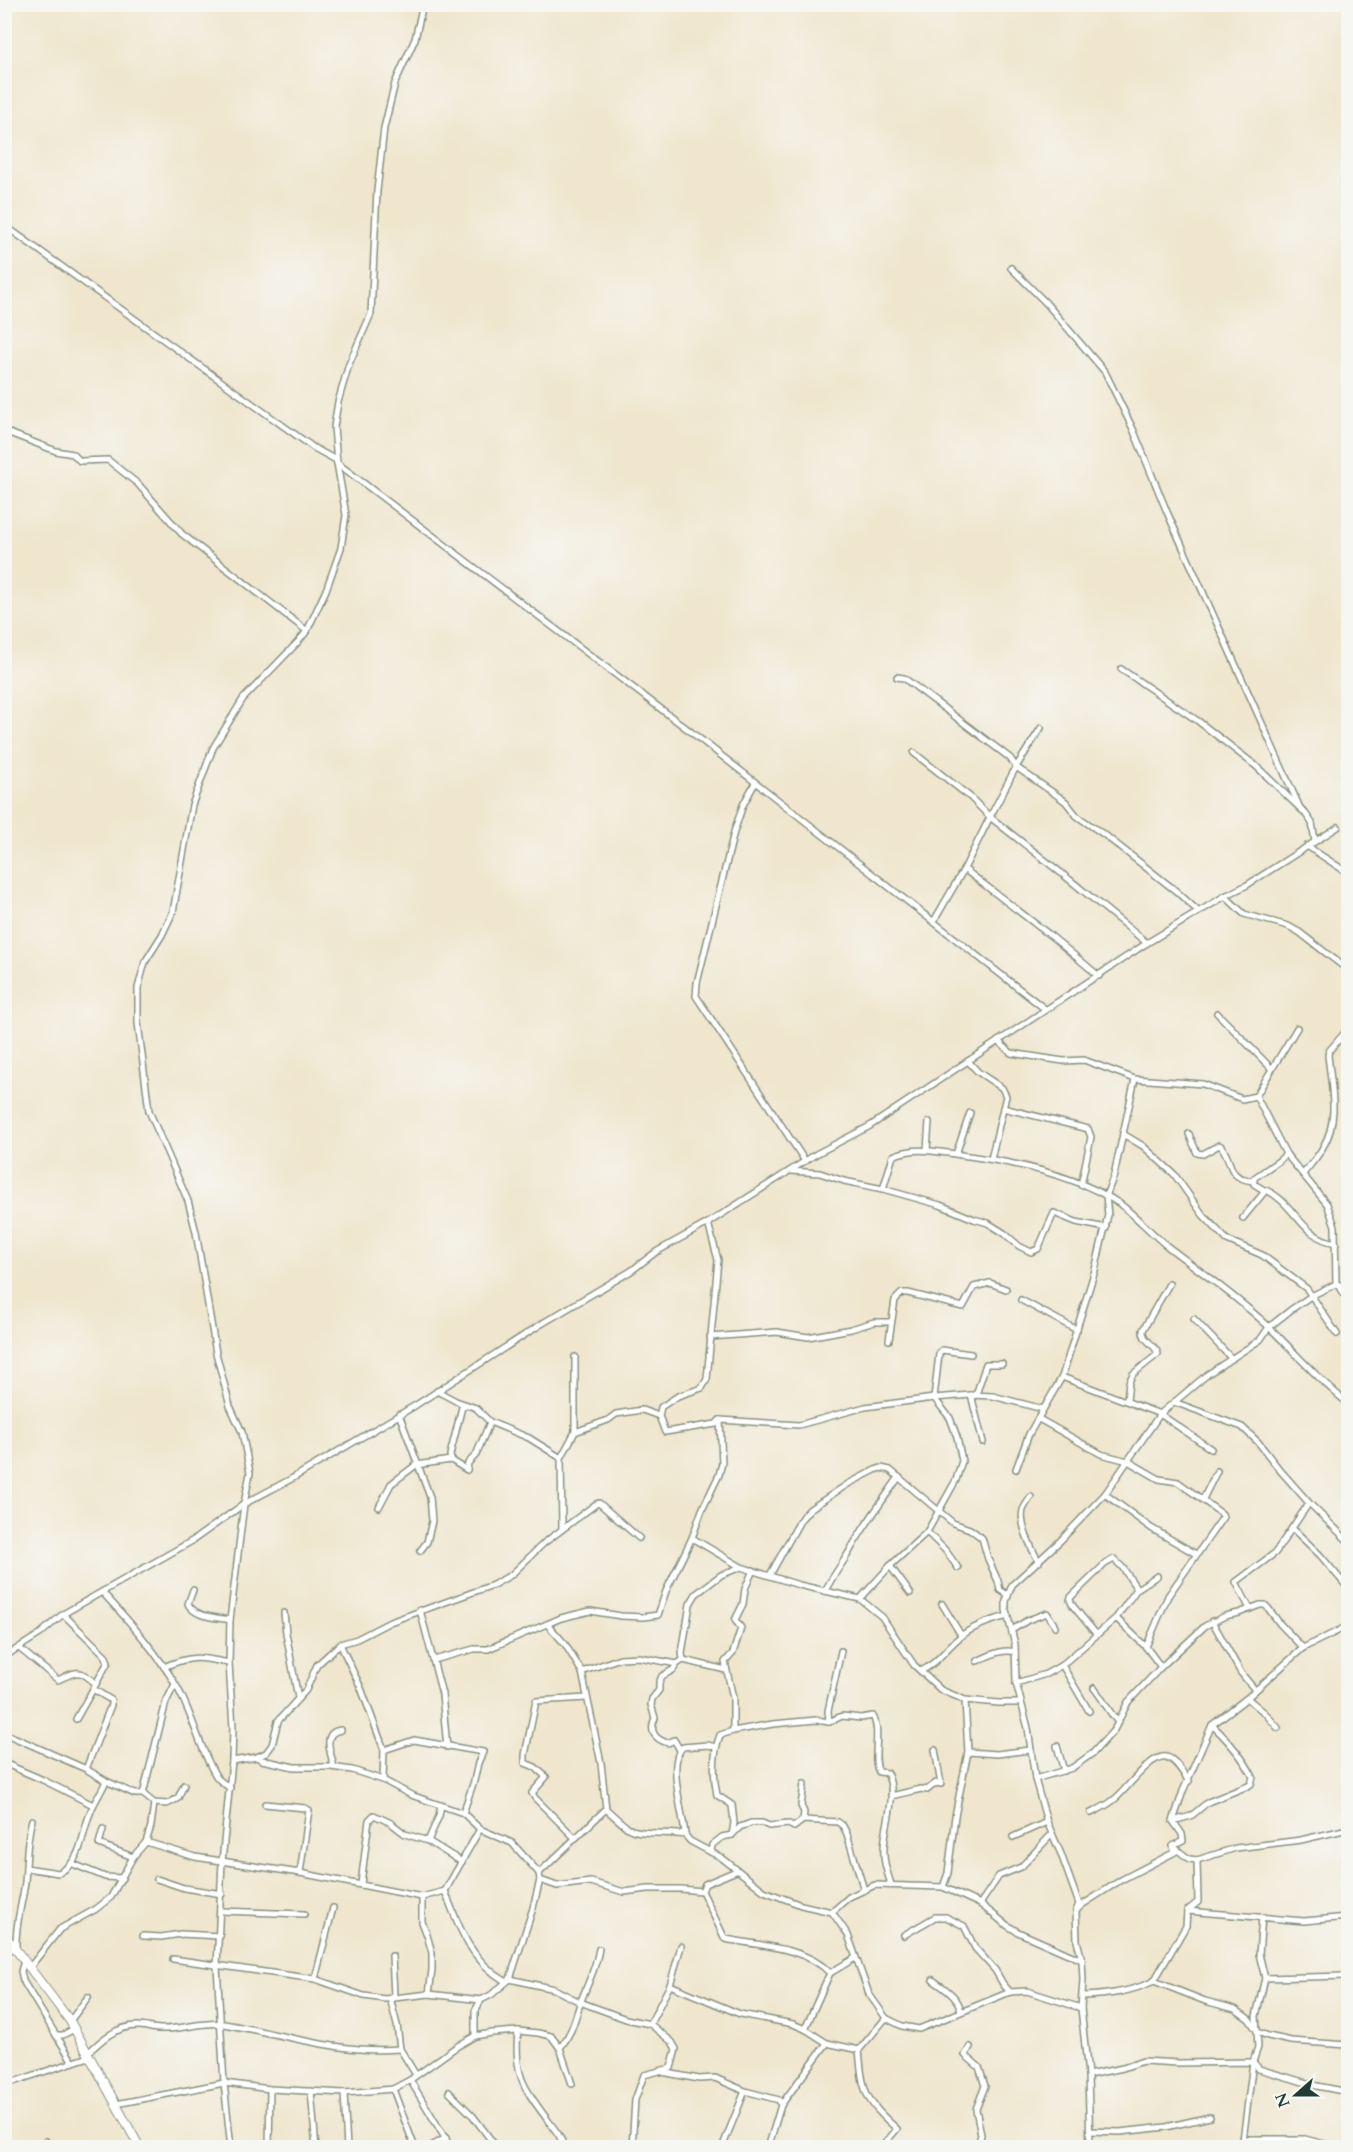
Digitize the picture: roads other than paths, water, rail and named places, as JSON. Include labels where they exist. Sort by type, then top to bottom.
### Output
[{"type":"highway","points":[[5,1935],[70,2021],[140,2148]]},
{"type":"street","points":[[231,2148],[224,2083],[218,1966],[222,1862],[232,1761],[230,1620],[250,1473],[242,1432],[230,1406],[216,1353],[196,1232],[188,1201],[149,1111],[138,1023],[138,988],[145,962],[173,912],[192,805],[213,747],[243,699],[307,631],[342,548],[346,515],[334,427],[338,402],[350,364],[371,314],[377,191],[384,128],[395,83],[415,39],[423,4]]},
{"type":"street","points":[[4,225],[314,448],[337,462],[934,921],[1044,1009]]},
{"type":"street","points":[[1011,268],[1046,303],[1105,372],[1133,429],[1170,520],[1300,808]]},
{"type":"street","points":[[4,431],[56,451],[73,454],[80,461],[108,460],[138,484],[182,534],[307,631]]},
{"type":"street","points":[[1121,669],[1198,721],[1256,766],[1300,808],[1312,823],[1316,841]]},
{"type":"street","points":[[897,677],[904,678],[1010,758],[1016,767],[1066,802],[1077,816],[1106,836],[1198,911]]},
{"type":"street","points":[[934,921],[964,869],[1016,767],[1041,728]]},
{"type":"street","points":[[914,753],[1147,943]]},
{"type":"street","points":[[755,783],[743,805],[734,832],[697,983],[696,996],[805,1161]]},
{"type":"street","points":[[4,1657],[63,1614],[192,1541],[244,1504],[292,1478],[437,1391],[543,1323],[601,1290],[656,1252],[708,1223],[805,1161],[870,1126],[1147,943],[1198,911],[1247,885],[1338,827]]},
{"type":"street","points":[[1307,846],[1348,873]]},
{"type":"street","points":[[964,869],[1099,976]]},
{"type":"street","points":[[1225,896],[1244,914],[1288,926],[1299,932],[1348,970]]},
{"type":"street","points":[[1217,1013],[1272,1069]]},
{"type":"street","points":[[998,1041],[1011,1053],[1063,1061],[1084,1060],[1135,1079],[1203,1084],[1242,1099],[1256,1096],[1297,1028]]},
{"type":"street","points":[[1303,1174],[1323,1147],[1332,1127],[1334,1114],[1328,1055],[1348,1029]]},
{"type":"street","points":[[968,1061],[978,1072],[1002,1088],[1006,1096],[991,1159]]},
{"type":"street","points":[[1016,1469],[1029,1434],[1062,1377],[1077,1330],[1106,1228],[1108,1215],[1106,1196],[1114,1175],[1135,1079]]},
{"type":"street","points":[[1256,1096],[1286,1154],[1327,1204],[1335,1226],[1338,1285],[1348,1302]]},
{"type":"street","points":[[1003,1108],[1088,1129],[1091,1137],[1081,1185]]},
{"type":"street","points":[[956,1154],[970,1113]]},
{"type":"street","points":[[927,1150],[929,1122]]},
{"type":"street","points":[[1123,1134],[1143,1146],[1174,1174],[1203,1215],[1227,1240],[1262,1255],[1307,1289],[1337,1334]]},
{"type":"street","points":[[1189,1134],[1197,1153],[1203,1154],[1221,1146],[1232,1172],[1242,1180],[1253,1181],[1264,1190],[1271,1192],[1288,1206],[1307,1231],[1326,1242],[1336,1243]]},
{"type":"street","points":[[884,1189],[893,1156],[915,1150],[927,1150],[991,1159],[1081,1185],[1106,1196],[1134,1216],[1167,1246],[1211,1278],[1269,1327],[1328,1388],[1348,1404]]},
{"type":"street","points":[[1253,1181],[1286,1154]]},
{"type":"street","points":[[791,1171],[820,1173],[940,1204],[988,1223],[1031,1252],[1038,1249],[1054,1214],[1058,1213],[1076,1222],[1106,1228]]},
{"type":"street","points":[[1243,1218],[1264,1190]]},
{"type":"street","points":[[708,1223],[718,1260],[705,1385],[666,1402],[661,1407],[659,1416],[665,1432],[716,1424],[720,1420],[799,1425],[865,1407],[973,1395],[993,1396],[1043,1409]]},
{"type":"street","points":[[889,1340],[895,1300],[902,1293],[963,1307],[971,1290],[981,1284],[990,1283],[1006,1289]]},
{"type":"street","points":[[1126,1400],[1133,1374],[1158,1354],[1145,1339],[1143,1330],[1169,1284]]},
{"type":"street","points":[[1080,1904],[1047,1822],[1035,1779],[1028,1728],[1016,1683],[1015,1652],[1008,1616],[1008,1595],[1015,1581],[1039,1562],[1105,1494],[1160,1414],[1208,1374],[1260,1340],[1269,1327],[1311,1296],[1338,1285],[1348,1285]]},
{"type":"street","points":[[1022,1300],[1077,1330]]},
{"type":"street","points":[[1194,1319],[1232,1359]]},
{"type":"street","points":[[710,1337],[777,1332],[808,1337],[866,1324],[890,1322]]},
{"type":"street","points":[[860,1599],[890,1566],[927,1532],[956,1480],[962,1461],[957,1437],[950,1418],[934,1398],[940,1351],[971,1354]]},
{"type":"street","points":[[562,1529],[561,1458],[575,1432],[575,1357]]},
{"type":"street","points":[[983,1443],[973,1395],[986,1364],[1002,1364]]},
{"type":"street","points":[[1062,1377],[1160,1414],[1211,1449]]},
{"type":"street","points":[[437,1391],[476,1408],[490,1422],[529,1438],[561,1458]]},
{"type":"street","points":[[1174,1402],[1242,1427],[1258,1442],[1278,1469],[1309,1503],[1348,1541]]},
{"type":"street","points":[[451,1460],[450,1455],[462,1407],[467,1405]]},
{"type":"street","points":[[575,1432],[608,1420],[616,1414],[642,1410],[659,1416]]},
{"type":"street","points":[[399,1414],[426,1486],[432,1521],[427,1542],[420,1551]]},
{"type":"street","points":[[1039,1419],[1101,1454],[1128,1461],[1152,1476],[1178,1482],[1220,1511],[1223,1516],[1168,1596],[1146,1647]]},
{"type":"street","points":[[434,1660],[474,1649],[488,1649],[561,1618],[590,1611],[621,1616],[658,1615],[666,1591],[717,1482],[721,1469],[720,1420]]},
{"type":"street","points":[[379,1507],[391,1484],[417,1465],[451,1460],[467,1470],[468,1463],[476,1455],[490,1422]]},
{"type":"street","points":[[770,1575],[801,1519],[810,1509],[848,1484],[881,1468],[890,1470],[953,1523],[970,1529],[982,1538],[1000,1590],[1008,1595]]},
{"type":"street","points":[[1203,1499],[1217,1471]]},
{"type":"street","points":[[825,1590],[852,1548],[858,1534],[899,1477]]},
{"type":"street","points":[[1105,1494],[1151,1528],[1196,1554]]},
{"type":"street","points":[[1031,1497],[1023,1510],[1023,1521],[1029,1543],[1039,1562]]},
{"type":"street","points":[[232,1761],[266,1753],[272,1745],[278,1721],[306,1690],[317,1665],[340,1644],[420,1610],[476,1592],[511,1575],[562,1529],[599,1503],[639,1538]]},
{"type":"street","points":[[1250,1609],[1236,1582],[1275,1553],[1309,1503]]},
{"type":"street","points":[[1292,1528],[1320,1554],[1348,1588]]},
{"type":"street","points":[[927,1532],[946,1551],[958,1569]]},
{"type":"street","points":[[692,1538],[741,1567],[799,1585],[860,1599],[882,1617],[914,1665],[941,1690],[965,1700],[1020,1703]]},
{"type":"street","points":[[1097,1635],[1073,1606],[1071,1597],[1105,1564],[1114,1559],[1137,1589]]},
{"type":"street","points":[[890,1566],[910,1593]]},
{"type":"street","points":[[683,1660],[682,1653],[690,1604],[696,1594],[711,1581],[741,1567]]},
{"type":"street","points":[[733,1731],[733,1698],[725,1662],[733,1653],[741,1628],[735,1620],[753,1570]]},
{"type":"street","points":[[1016,1683],[1046,1674],[1062,1665],[1116,1618],[1137,1589],[1157,1576]]},
{"type":"street","points":[[193,1590],[188,1604],[191,1609],[199,1614],[230,1620]]},
{"type":"street","points":[[102,1592],[126,1618],[164,1667],[188,1707],[194,1728],[216,1776],[230,1788]]},
{"type":"street","points":[[942,1604],[961,1635]]},
{"type":"street","points":[[1035,1779],[1072,1768],[1093,1753],[1114,1730],[1128,1702],[1181,1647],[1212,1621],[1264,1605],[1302,1648]]},
{"type":"street","points":[[420,1610],[442,1694],[447,1747]]},
{"type":"street","points":[[284,1613],[298,1698]]},
{"type":"street","points":[[1012,1630],[1047,1613],[1056,1626]]},
{"type":"street","points":[[63,1614],[108,1662],[76,1719]]},
{"type":"street","points":[[921,1671],[937,1662],[961,1635],[1008,1616]]},
{"type":"street","points":[[1116,1618],[1146,1647],[1161,1667]]},
{"type":"street","points":[[1212,1621],[1241,1673],[1254,1690]]},
{"type":"street","points":[[548,1625],[565,1644],[582,1672],[601,1762],[606,1809],[628,1828],[639,1832],[685,1835]]},
{"type":"street","points":[[1173,1821],[1212,1725],[1247,1698],[1302,1648],[1348,1626]]},
{"type":"street","points":[[340,1644],[361,1688],[384,1750],[383,1779]]},
{"type":"street","points":[[19,1648],[58,1680],[71,1673],[84,1673],[94,1686],[111,1700],[86,1769]]},
{"type":"street","points":[[976,1661],[1007,1650],[1015,1652]]},
{"type":"street","points":[[829,1722],[828,1711],[841,1651]]},
{"type":"street","points":[[164,1667],[191,1657],[229,1663]]},
{"type":"street","points":[[582,1672],[620,1658],[639,1657],[676,1664]]},
{"type":"street","points":[[680,1750],[674,1740],[668,1743],[656,1737],[652,1732],[651,1725],[655,1718],[651,1705],[652,1699],[659,1690],[662,1676],[673,1670],[676,1664],[683,1660],[726,1670]]},
{"type":"street","points":[[1062,1665],[1089,1711]]},
{"type":"street","points":[[143,1794],[166,1702],[175,1684]]},
{"type":"street","points":[[1094,1688],[1110,1714],[1118,1722]]},
{"type":"street","points":[[574,1837],[535,1798],[532,1792],[546,1777],[525,1762],[525,1755],[536,1701],[587,1698]]},
{"type":"street","points":[[1247,1698],[1278,1728]]},
{"type":"street","points":[[943,1887],[948,1874],[968,1752],[965,1700]]},
{"type":"street","points":[[732,1834],[734,1823],[732,1805],[717,1795],[714,1782],[715,1747],[720,1735],[772,1724],[794,1724],[816,1720],[829,1722],[842,1716],[861,1718],[873,1716],[877,1739],[876,1766],[879,1772],[887,1773],[890,1780],[891,1796],[884,1848],[885,1866],[891,1884]]},
{"type":"street","points":[[1173,1821],[1191,1816],[1208,1802],[1248,1786],[1252,1782],[1253,1777],[1248,1765],[1230,1742],[1212,1725]]},
{"type":"street","points":[[334,1767],[328,1743],[329,1736],[341,1730]]},
{"type":"street","points":[[4,1733],[86,1769],[135,1794],[143,1794],[154,1803],[167,1804],[173,1801],[184,1785]]},
{"type":"street","points":[[384,1750],[414,1740],[483,1752],[463,1813]]},
{"type":"street","points":[[715,1747],[689,1746],[680,1750],[676,1758],[676,1782],[685,1835],[690,1842],[711,1852],[764,1891],[801,1905],[832,1912],[848,1935],[868,1994],[886,2018],[902,2026],[919,2029],[1010,1992],[1027,1991],[1081,2008]]},
{"type":"street","points":[[1057,1746],[1064,1771]]},
{"type":"street","points":[[891,1796],[921,1789],[927,1790],[936,1784],[941,1784],[935,1750]]},
{"type":"street","points":[[968,1752],[997,1754],[1030,1750]]},
{"type":"street","points":[[173,1959],[315,1979],[364,1996],[392,1997],[429,1994],[481,2000],[491,1995],[508,1980],[533,1908],[540,1880],[539,1873],[512,1844],[480,1829],[463,1813],[411,1795],[383,1779],[334,1767],[294,1767],[262,1760],[257,1756]]},
{"type":"street","points":[[1091,1813],[1118,1797],[1132,1780],[1156,1759],[1162,1757],[1168,1757],[1174,1761],[1188,1781]]},
{"type":"street","points":[[4,1763],[70,1792],[93,1805]]},
{"type":"street","points":[[26,1868],[59,1873],[73,1864],[82,1844],[93,1805],[106,1781]]},
{"type":"street","points":[[803,1820],[804,1812],[801,1806],[804,1784]]},
{"type":"street","points":[[30,1967],[60,1929],[111,1897],[133,1857],[146,1842],[154,1803]]},
{"type":"street","points":[[265,1804],[309,1810],[300,1873]]},
{"type":"street","points":[[428,1842],[441,1805]]},
{"type":"street","points":[[539,1873],[574,1837],[606,1809]]},
{"type":"street","points":[[361,1884],[371,1816],[374,1815],[392,1823],[405,1834],[428,1842],[462,1862]]},
{"type":"street","points":[[16,1948],[16,1924],[26,1868],[26,1845],[32,1820]]},
{"type":"street","points":[[711,1852],[712,1845],[722,1837],[751,1823],[762,1823],[769,1826],[789,1824],[794,1827],[803,1820],[838,1822],[843,1826],[864,1890]]},
{"type":"street","points":[[1173,1821],[1182,1834],[1183,1841],[1173,1846]]},
{"type":"street","points":[[1013,1837],[1047,1822]]},
{"type":"street","points":[[103,1829],[99,1844],[133,1857]]},
{"type":"street","points":[[146,1842],[195,1857],[300,1873],[422,1897],[445,1891],[480,1829]]},
{"type":"street","points":[[1173,1846],[1189,1859],[1197,1860],[1236,1848],[1301,1840],[1348,1829]]},
{"type":"street","points":[[980,1904],[999,1876],[1021,1867],[1052,1834]]},
{"type":"street","points":[[1090,2148],[1088,2075],[1081,2008],[1082,1960],[1077,1941],[1076,1911],[1080,1904],[1121,1880],[1167,1858],[1175,1852],[1173,1846]]},
{"type":"street","points":[[1083,1996],[1109,1995],[1141,1987],[1154,1981],[1186,1926],[1187,1911],[1197,1902],[1197,1860]]},
{"type":"street","points":[[73,1864],[105,1877],[122,1878]]},
{"type":"street","points":[[736,1870],[705,1884],[702,1892],[725,1939],[773,1947],[808,1957],[825,1967],[830,1973]]},
{"type":"street","points":[[157,1879],[184,1888],[222,1894]]},
{"type":"street","points":[[540,1880],[557,1886],[591,1882],[624,1892],[648,1889],[681,1889],[702,1892]]},
{"type":"street","points":[[832,1912],[849,1897],[875,1885],[943,1887],[980,1904],[1018,1932],[1082,1960]]},
{"type":"street","points":[[445,1891],[464,1940],[489,1972],[508,1980],[554,1989],[580,2002],[650,2025],[672,2042],[676,2049],[670,2068],[644,2075],[635,2100],[632,2148]]},
{"type":"street","points":[[422,1897],[422,1922],[432,1953],[429,1994]]},
{"type":"street","points":[[315,1979],[333,1908]]},
{"type":"street","points":[[221,1911],[304,1914]]},
{"type":"street","points":[[1187,1911],[1304,1921],[1348,1917]]},
{"type":"street","points":[[903,1935],[935,1917],[946,1917],[964,1926],[975,1948],[995,1970],[1010,1992]]},
{"type":"street","points":[[1242,2148],[1253,2062],[1258,2047],[1256,2016],[1264,1978],[1258,1954],[1262,1917]]},
{"type":"street","points":[[143,1936],[161,1937],[181,1934],[220,1936]]},
{"type":"street","points":[[650,2025],[670,1985],[681,1946]]},
{"type":"street","points":[[560,2048],[570,2037],[580,2002],[596,1967],[599,1949]]},
{"type":"street","points":[[392,1956],[392,1997],[400,2049],[416,2075]]},
{"type":"street","points":[[805,2029],[830,1973],[855,1958]]},
{"type":"street","points":[[24,1959],[21,1971],[23,1981],[73,2062]]},
{"type":"street","points":[[1264,1978],[1348,1976]]},
{"type":"street","points":[[933,1980],[950,1992],[959,2003],[961,2011]]},
{"type":"street","points":[[1154,1981],[1205,2001],[1235,2008],[1249,2019],[1258,2032],[1291,2041],[1348,2045]]},
{"type":"street","points":[[670,1985],[740,2014],[793,2024],[827,2043],[859,2050]]},
{"type":"street","points":[[70,2021],[88,1997]]},
{"type":"street","points":[[475,2037],[476,2011],[481,2000]]},
{"type":"street","points":[[881,2148],[897,2129],[875,2110],[864,2091],[859,2050],[886,2018]]},
{"type":"street","points":[[4,2085],[73,2062],[88,2055],[107,2035],[127,2027],[138,2026],[161,2029],[198,2024],[222,2024],[321,2045],[378,2051],[400,2049]]},
{"type":"street","points":[[56,2034],[63,2035],[74,2029]]},
{"type":"street","points":[[518,2031],[521,2080],[559,2134],[564,2148]]},
{"type":"street","points":[[116,2104],[224,2083],[270,2089],[344,2093],[393,2089],[475,2037],[518,2031],[551,2036],[560,2048],[572,2084]]},
{"type":"street","points":[[768,2148],[781,2105],[827,2043]]},
{"type":"street","points":[[970,2047],[965,2055],[979,2067],[985,2086],[976,2109],[981,2134],[977,2148]]},
{"type":"street","points":[[1088,2075],[1124,2068],[1143,2061],[1253,2062]]},
{"type":"street","points":[[1253,2062],[1259,2069],[1317,2086],[1348,2092]]},
{"type":"street","points":[[657,2071],[699,2079],[715,2079],[745,2091],[779,2100],[781,2105]]},
{"type":"street","points":[[410,2080],[451,2148]]},
{"type":"street","points":[[269,2148],[270,2089]]},
{"type":"street","points":[[393,2089],[415,2148]]},
{"type":"street","points":[[311,2091],[316,2148]]},
{"type":"street","points":[[722,2148],[745,2091]]},
{"type":"street","points":[[449,2092],[473,2116],[497,2148]]},
{"type":"street","points":[[344,2093],[347,2148]]},
{"type":"street","points":[[1090,2131],[1120,2132],[1166,2127],[1210,2117]]},
{"type":"street","points":[[428,2148],[446,2138]]},
{"type":"street","points":[[1243,2139],[1305,2139],[1339,2148]]},
{"type":"street","points":[[46,2141],[49,2148]]}]
